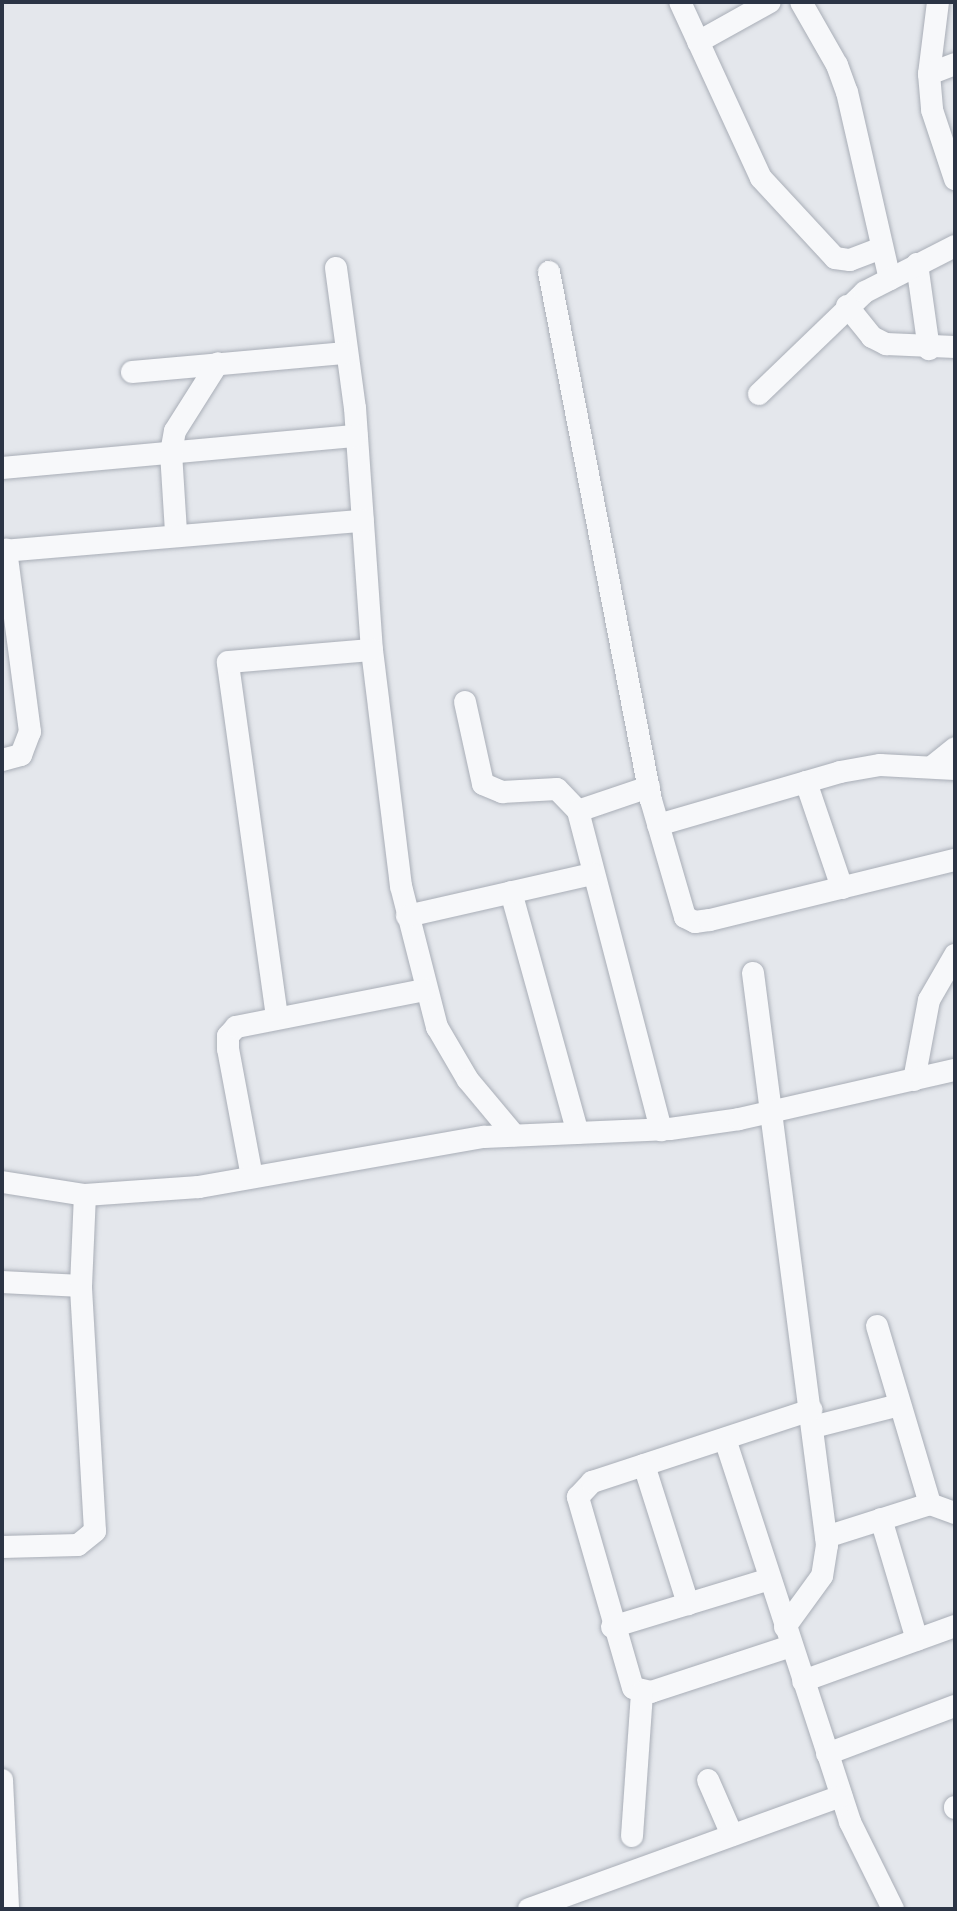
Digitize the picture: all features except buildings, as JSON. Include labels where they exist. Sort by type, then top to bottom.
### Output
[{"type":"street","points":[[680,2],[761,178],[825,252],[850,260],[881,248]]},
{"type":"street","points":[[698,42],[770,2]]},
{"type":"street","points":[[801,2],[837,65],[847,92],[890,279]]},
{"type":"street","points":[[938,2],[929,74],[932,110],[955,179]]},
{"type":"street","points":[[929,74],[955,64]]},
{"type":"street","points":[[759,394],[847,306],[917,264],[955,246]]},
{"type":"street","points":[[917,264],[929,349]]},
{"type":"street","points":[[336,268],[357,436],[372,650],[407,916],[424,990],[448,1048],[514,1135]]},
{"type":"street","points":[[549,272],[649,787],[680,908],[695,922],[955,860]]},
{"type":"street","points":[[847,306],[872,337],[929,349],[955,347]]},
{"type":"street","points":[[132,372],[346,353]]},
{"type":"street","points":[[176,532],[171,453],[180,417],[218,363]]},
{"type":"street","points":[[2,468],[357,436]]},
{"type":"street","points":[[2,760],[21,755],[30,732],[4,550],[176,532],[363,521]]},
{"type":"street","points":[[277,1017],[228,662],[372,650]]},
{"type":"street","points":[[465,702],[483,784],[502,792],[557,789],[578,811],[661,1130]]},
{"type":"street","points":[[658,825],[806,782],[880,765],[944,768],[955,748]]},
{"type":"street","points":[[806,782],[842,888]]},
{"type":"street","points":[[578,811],[649,787]]},
{"type":"street","points":[[407,916],[592,874]]},
{"type":"street","points":[[511,892],[578,1133]]},
{"type":"street","points":[[914,1080],[929,1000],[955,955]]},
{"type":"street","points":[[642,1692],[788,1636],[822,1576],[826,1537],[753,973]]},
{"type":"street","points":[[252,1177],[228,1036],[245,1023],[424,990]]},
{"type":"street","points":[[2,1182],[85,1195],[121,1196],[514,1135],[661,1130],[772,1113],[955,1070]]},
{"type":"street","points":[[2,1547],[78,1545],[95,1531],[81,1286],[85,1195]]},
{"type":"street","points":[[2,1282],[81,1286]]},
{"type":"street","points":[[877,1326],[930,1504]]},
{"type":"street","points":[[632,1836],[642,1692],[626,1676],[578,1497],[592,1482],[725,1439],[812,1418],[899,1405]]},
{"type":"street","points":[[725,1439],[841,1796],[860,1848],[893,1909]]},
{"type":"street","points":[[644,1465],[688,1604]]},
{"type":"street","points":[[826,1537],[930,1504],[955,1513]]},
{"type":"street","points":[[881,1519],[917,1640]]},
{"type":"street","points":[[612,1627],[770,1579]]},
{"type":"street","points":[[803,1681],[955,1626]]},
{"type":"street","points":[[827,1754],[955,1706]]},
{"type":"street","points":[[2,1780],[8,1909]]},
{"type":"street","points":[[708,1780],[732,1835]]},
{"type":"street","points":[[529,1909],[841,1796]]}]
